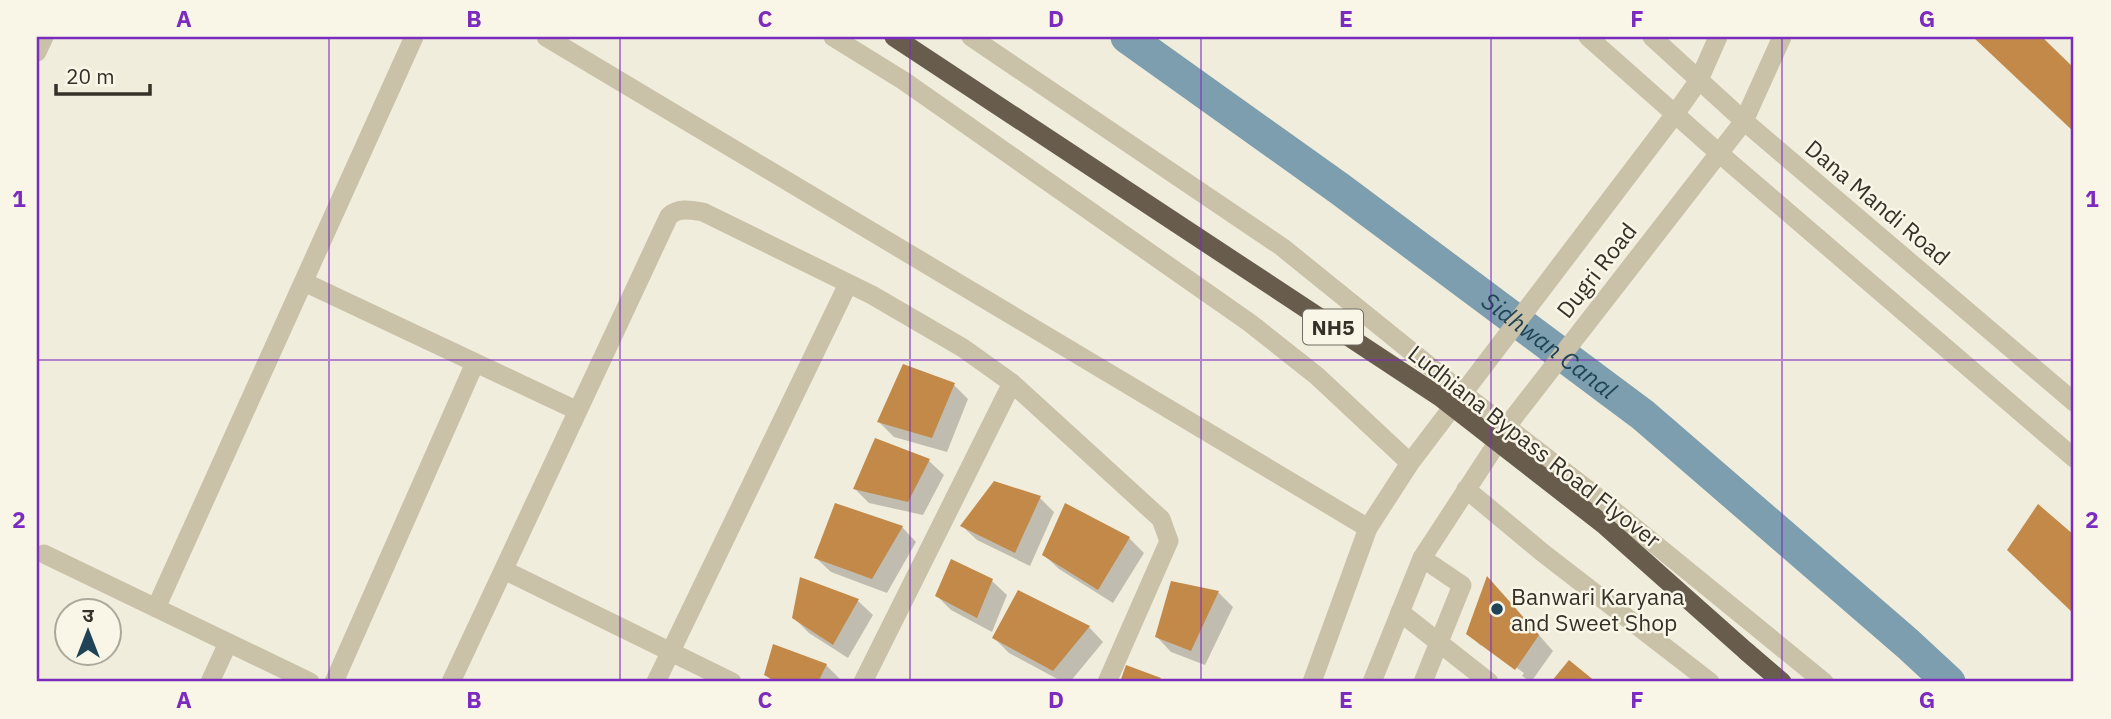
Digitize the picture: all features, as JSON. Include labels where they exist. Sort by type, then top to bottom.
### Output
[{"type":"highway","name":"Ludhiana Bypass Road Flyover","points":[[894,37],[1440,397],[1603,524],[1782,682]]},
{"type":"street","points":[[37,52],[44,37]]},
{"type":"street","points":[[156,608],[414,37]]},
{"type":"street","points":[[546,37],[1368,528]]},
{"type":"street","points":[[833,37],[904,81],[1250,323],[1317,376],[1410,463]]},
{"type":"street","points":[[971,37],[1282,247],[1511,422],[1591,492],[1824,682]]},
{"type":"street","points":[[1588,37],[2074,458]]},
{"type":"street","name":"Dana Mandi Road","points":[[1652,37],[1744,121],[2074,402]]},
{"type":"street","name":"Dugri Road","points":[[1311,682],[1368,528],[1410,463],[1675,114],[1699,80],[1718,37]]},
{"type":"street","name":"Dugri Road","points":[[1371,682],[1422,558],[1511,422],[1744,121],[1782,37]]},
{"type":"street","points":[[451,682],[669,216],[674,211],[690,210],[703,212],[872,295],[963,348],[1012,383],[1161,519],[1169,541],[1107,682]]},
{"type":"street","points":[[304,282],[578,411]]},
{"type":"street","points":[[656,682],[848,284]]},
{"type":"street","points":[[334,682],[475,363]]},
{"type":"street","points":[[863,682],[1012,383]]},
{"type":"street","points":[[1466,489],[1543,553],[1710,682]]},
{"type":"street","points":[[1422,558],[1462,585],[1423,682]]},
{"type":"street","points":[[39,559],[156,608],[310,682]]},
{"type":"street","points":[[504,570],[732,682]]},
{"type":"street","points":[[1400,612],[1489,682]]},
{"type":"street","points":[[210,682],[228,643]]},
{"type":"building","points":[[1973,37],[2042,37],[2074,68],[2074,132]]},
{"type":"building","points":[[903,364],[955,383],[932,438],[877,422]]},
{"type":"building","points":[[875,438],[930,459],[908,502],[853,489]]},
{"type":"building","points":[[994,481],[1041,496],[1015,553],[960,526]]},
{"type":"building","points":[[835,503],[903,526],[872,579],[814,558]]},
{"type":"building","points":[[1065,503],[1130,537],[1098,590],[1042,555]]},
{"type":"building","points":[[2038,504],[2074,535],[2074,614],[2007,550]]},
{"type":"building","points":[[951,559],[993,579],[977,618],[935,596]]},
{"type":"building","points":[[1487,576],[1539,635],[1515,670],[1466,634]]},
{"type":"building","points":[[800,577],[859,599],[833,645],[792,618]]},
{"type":"building","points":[[1171,581],[1219,591],[1191,651],[1155,637]]},
{"type":"building","points":[[1018,590],[1090,626],[1053,671],[992,638]]},
{"type":"building","points":[[773,644],[827,664],[818,682],[777,682],[764,675]]},
{"type":"building","points":[[1569,660],[1596,682],[1551,682]]},
{"type":"building","points":[[1126,665],[1161,678],[1159,682],[1120,682]]},
{"type":"waterway","name":"Sidhwan Canal","points":[[1127,37],[1340,189],[1643,415],[1949,682]]},
{"type":"place","name":"Banwari Karyana and Sweet Shop","points":[[1497,609]]}]
